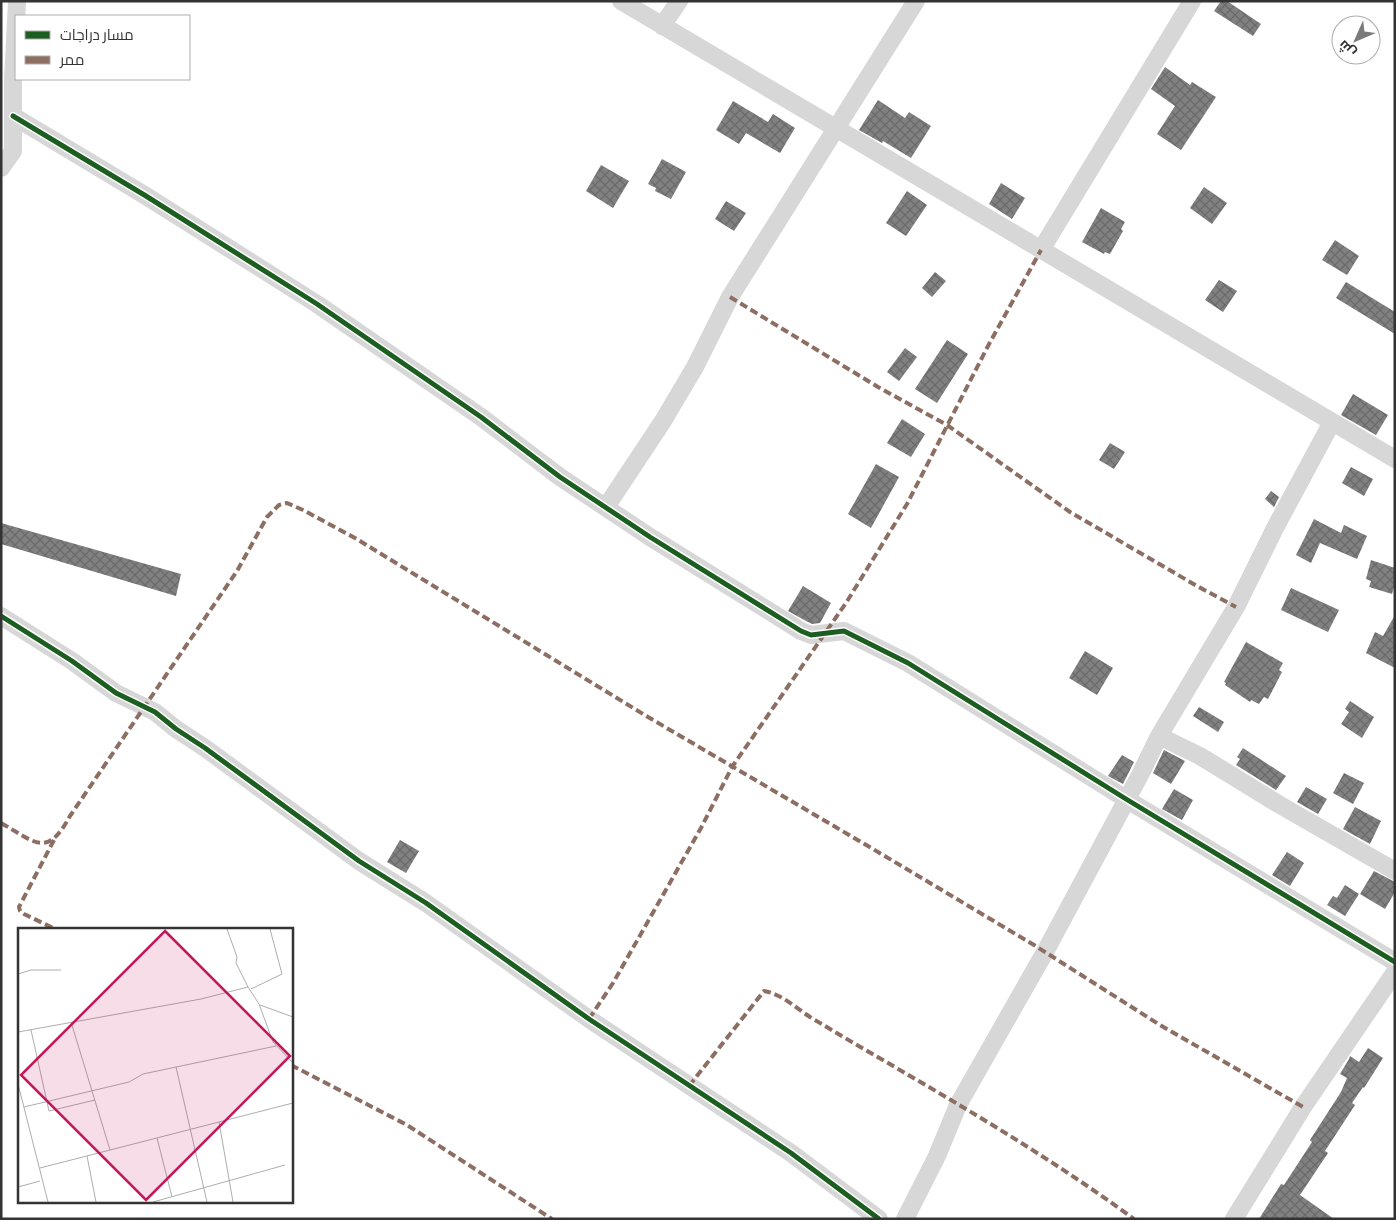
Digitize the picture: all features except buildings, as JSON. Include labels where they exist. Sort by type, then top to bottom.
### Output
[{"type":"street","points":[[16,15],[17,1]]},
{"type":"street","points":[[621,1],[1395,459]]},
{"type":"street","points":[[662,26],[679,1]]},
{"type":"street","points":[[606,507],[663,421],[695,367],[730,297],[916,1]]},
{"type":"street","points":[[1041,250],[1192,1]]},
{"type":"street","points":[[1,168],[12,151],[15,41]]},
{"type":"street","points":[[13,116],[146,196],[316,304],[481,417],[560,477],[650,537],[801,631],[811,635],[844,631],[908,663],[1126,799],[1395,962]]},
{"type":"street","points":[[905,1219],[937,1156],[958,1105],[1045,952],[1159,736],[1236,607],[1274,528],[1332,422]]},
{"type":"street","points":[[1,616],[72,661],[116,693],[155,712],[359,861],[426,903],[589,1019],[790,1153],[879,1219]]},
{"type":"street","points":[[1159,736],[1200,756],[1280,805],[1395,871]]},
{"type":"street","points":[[1234,1219],[1303,1107],[1395,972]]},
{"type":"marked path","points":[[589,1019],[613,983],[701,828],[732,767],[846,603],[907,504],[988,346],[1041,250]]},
{"type":"marked path","points":[[730,297],[878,387],[947,425],[1070,512],[1236,607]]},
{"type":"marked path","points":[[1,823],[23,836],[40,843],[54,838],[62,829],[237,571],[267,517],[279,505],[287,503],[355,538],[648,717],[1034,945],[1160,1025],[1303,1107]]},
{"type":"marked path","points":[[53,928],[24,914],[20,911],[19,907],[54,840]]},
{"type":"marked path","points":[[689,1086],[764,991],[771,993],[783,998],[810,1017],[1026,1146],[1134,1219]]},
{"type":"marked path","points":[[292,1066],[407,1125],[552,1219]]},
{"type":"cycle path","points":[[13,116],[146,196],[317,304],[481,417],[560,477],[650,537],[801,631],[811,635],[844,631],[908,663],[1126,799],[1395,962]]},
{"type":"cycle path","points":[[1,616],[72,661],[116,693],[155,712],[359,861],[426,903],[589,1019],[791,1153],[879,1219]]}]
